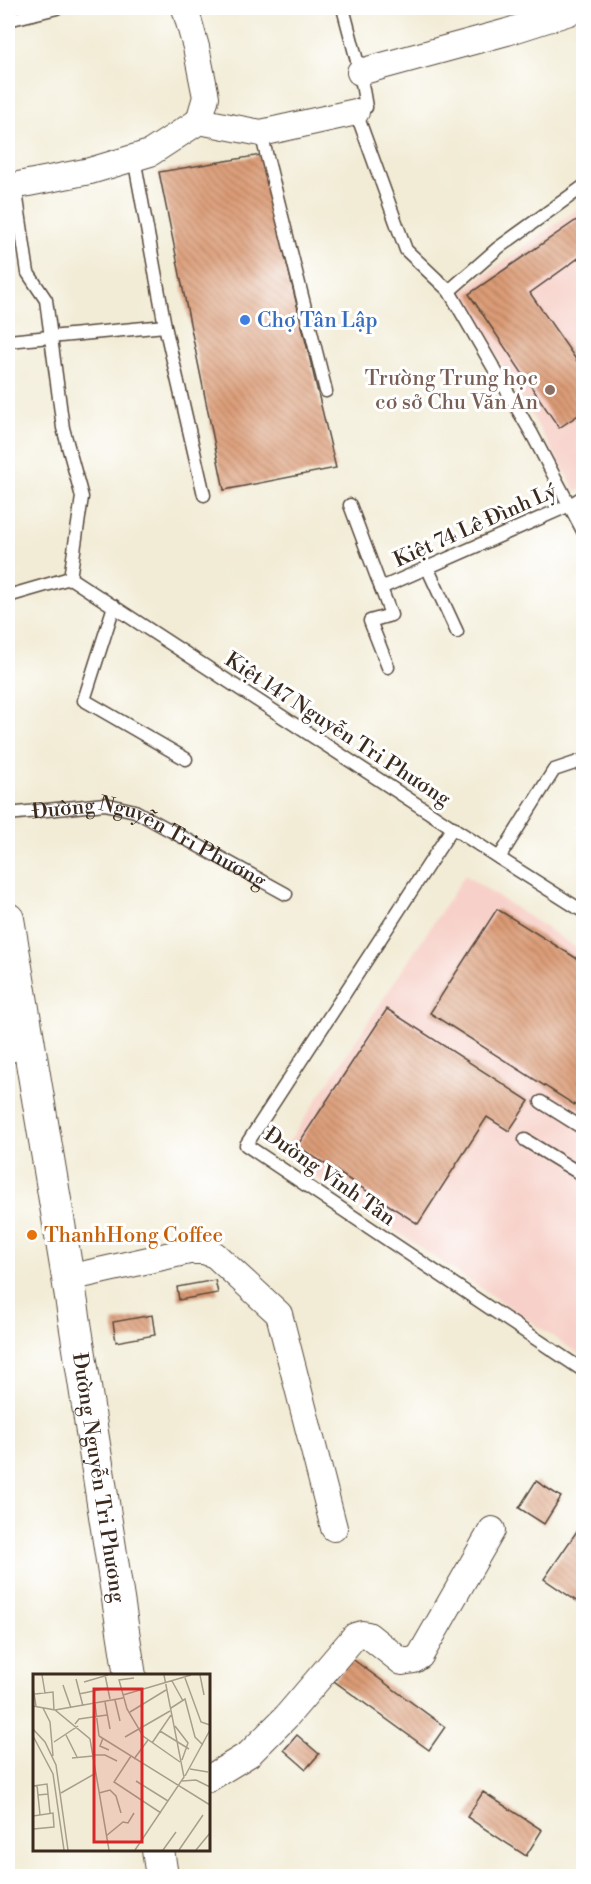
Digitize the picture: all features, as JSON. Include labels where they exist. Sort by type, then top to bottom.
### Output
[{"type":"street","points":[[11,186],[90,171],[150,153],[199,121],[206,97],[185,8]]},
{"type":"street","points":[[360,72],[507,32],[582,8]]},
{"type":"street","points":[[199,121],[261,133],[356,112]]},
{"type":"street","name":"Đường Nguyễn Tri Phương","points":[[8,919],[18,1044],[68,1278],[130,1674]]},
{"type":"street","points":[[68,1278],[147,1259],[189,1251],[204,1251],[215,1255],[279,1314],[334,1528]]},
{"type":"street","points":[[210,1778],[249,1754],[286,1717],[355,1636],[368,1635],[402,1662],[414,1660],[420,1656],[492,1530]]},
{"type":"street","points":[[158,1851],[162,1876]]},
{"type":"lane","points":[[8,20],[57,8]]},
{"type":"lane","points":[[343,8],[360,72],[366,107],[356,112],[406,250],[449,291],[532,434],[584,532]]},
{"type":"lane","points":[[261,133],[326,391]]},
{"type":"lane","points":[[134,158],[165,326],[204,495]]},
{"type":"lane","points":[[8,596],[70,578],[82,497],[63,428],[46,300],[28,273],[11,186]]},
{"type":"lane","points":[[449,291],[498,248],[584,186]]},
{"type":"lane","points":[[8,341],[165,326]]},
{"type":"lane","name":"Kiệt 74 Lê Đình Lý","points":[[381,588],[570,505],[584,496]]},
{"type":"lane","points":[[350,505],[390,615],[370,621],[388,668]]},
{"type":"lane","points":[[427,567],[457,632]]},
{"type":"lane","name":"Kiệt 147 Nguyễn Tri Phương","points":[[70,578],[584,912]]},
{"type":"lane","points":[[114,606],[84,700],[186,759]]},
{"type":"lane","points":[[499,858],[554,770],[584,760]]},
{"type":"lane","name":"Đường Nguyễn Tri Phương","points":[[8,814],[105,804],[135,811],[286,894]]},
{"type":"lane","name":"Đường Vĩnh Tân","points":[[453,827],[246,1145],[584,1371]]},
{"type":"lane","points":[[541,1102],[584,1129]]},
{"type":"lane","points":[[525,1140],[584,1176]]},
{"type":"shaded area","name":"Trường Trung học cơ sở Chu Văn An","points":[[583,205],[584,488],[577,493],[460,293]]},
{"type":"shaded area","points":[[465,875],[583,952],[583,1357],[281,1154]]},
{"type":"building","name":"Chợ Tân Lập","points":[[261,155],[336,468],[224,490],[159,172]]},
{"type":"building","points":[[584,215],[584,254],[530,293],[584,371],[584,411],[559,428],[469,294]]},
{"type":"building","points":[[497,909],[584,963],[584,1111],[430,1013]]},
{"type":"building","points":[[387,1009],[529,1101],[509,1131],[487,1117],[418,1224],[297,1146]]},
{"type":"building","points":[[215,1280],[218,1293],[179,1300],[177,1287]]},
{"type":"building","points":[[152,1315],[155,1335],[116,1342],[113,1322]]},
{"type":"building","points":[[536,1481],[561,1497],[544,1524],[519,1508]]},
{"type":"building","points":[[577,1531],[584,1535],[584,1606],[544,1579]]},
{"type":"building","points":[[351,1658],[445,1727],[429,1750],[334,1681]]},
{"type":"building","points":[[297,1735],[319,1754],[306,1769],[284,1750]]},
{"type":"building","points":[[483,1792],[542,1830],[526,1856],[467,1817]]},
{"type":"place","name":"Chợ Tân Lập","points":[[245,320]]},
{"type":"place","name":"Trường Trung học cơ sở Chu Văn An","points":[[550,390]]},
{"type":"place","name":"ThanhHong Coffee","points":[[32,1235]]}]
